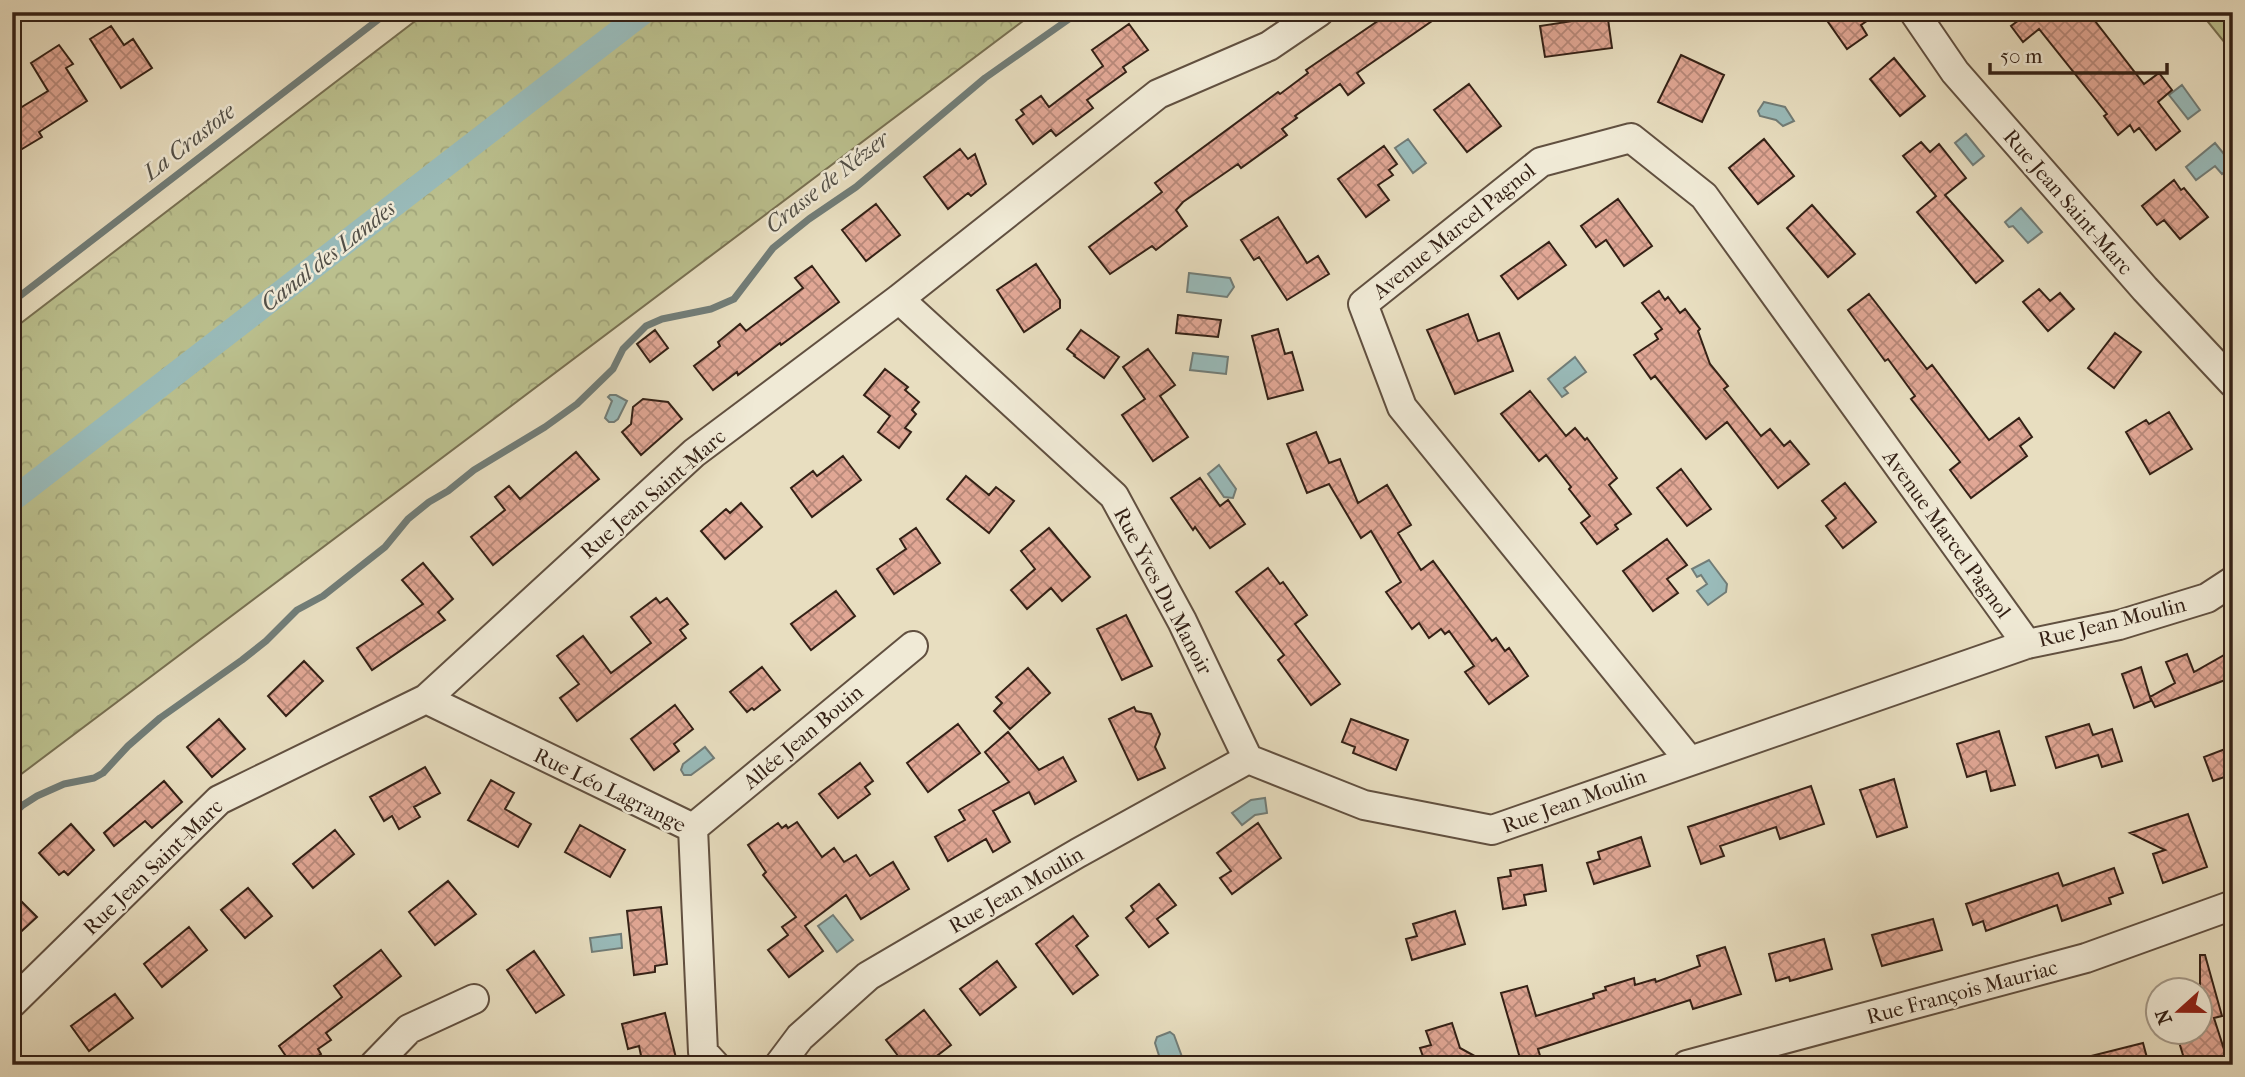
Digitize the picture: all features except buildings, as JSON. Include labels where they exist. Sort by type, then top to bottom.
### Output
[{"type":"street","name":"Rue Jean Saint-Marc","points":[[12,1003],[219,800],[426,699],[694,453],[899,299],[1158,94],[1269,46],[1319,12]]},
{"type":"street","name":"Rue Jean Saint-Marc","points":[[1914,12],[1955,72],[2144,289],[2233,383]]},
{"type":"street","name":"Avenue Marcel Pagnol","points":[[1689,760],[1402,407],[1363,304],[1541,162],[1631,138],[1704,196],[2027,644]]},
{"type":"street","name":"Rue Yves Du Manoir","points":[[899,299],[1114,496],[1182,621],[1248,759]]},
{"type":"street","name":"Rue Jean Moulin","points":[[779,1065],[800,1037],[867,976],[1248,759],[1364,805],[1492,830],[2027,644],[2119,625],[2207,598],[2233,581]]},
{"type":"street","name":"Allée Jean Bouin","points":[[693,828],[913,646]]},
{"type":"street","name":"Rue Léo Lagrange","points":[[426,699],[693,828],[703,1052],[715,1065]]},
{"type":"street","name":"Rue François Mauriac","points":[[1687,1065],[2086,958],[2233,905]]},
{"type":"street","points":[[374,1065],[409,1029],[474,999]]},
{"type":"green space","points":[[427,12],[1035,12],[12,781],[12,330]]},
{"type":"green space","points":[[2200,12],[2233,12],[2233,53]]},
{"type":"water","points":[[2182,85],[2200,110],[2188,119],[2169,95]]},
{"type":"water","points":[[1764,102],[1785,107],[1794,121],[1783,126],[1776,120],[1760,116],[1758,111]]},
{"type":"water","points":[[1966,134],[1984,156],[1973,165],[1955,143]]},
{"type":"water","points":[[1408,139],[1426,163],[1413,173],[1395,148]]},
{"type":"water","points":[[2215,143],[2233,165],[2222,174],[2215,166],[2196,180],[2186,167]]},
{"type":"water","points":[[2021,208],[2042,232],[2028,243],[2013,226],[2009,227],[2005,222]]},
{"type":"water","points":[[1189,273],[1230,278],[1234,287],[1227,297],[1187,292]]},
{"type":"water","points":[[1193,353],[1228,357],[1226,374],[1190,370]]},
{"type":"water","points":[[1575,357],[1586,372],[1564,388],[1568,393],[1562,397],[1548,379]]},
{"type":"water","points":[[610,395],[627,401],[614,422],[605,418],[612,401],[608,397]]},
{"type":"water","points":[[1219,465],[1236,489],[1233,498],[1224,497],[1208,474]]},
{"type":"water","points":[[1709,560],[1727,584],[1726,592],[1708,605],[1697,591],[1707,584],[1701,575],[1697,577],[1692,569]]},
{"type":"water","points":[[705,747],[714,758],[691,775],[684,775],[681,770],[683,764]]},
{"type":"water","points":[[1265,798],[1267,813],[1255,815],[1242,825],[1232,813],[1251,800]]},
{"type":"water","points":[[833,915],[853,940],[837,952],[818,926]]},
{"type":"water","points":[[621,934],[622,948],[592,952],[590,938]]},
{"type":"water","points":[[1170,1032],[1174,1035],[1185,1065],[1162,1065],[1155,1043],[1157,1037]]},
{"type":"waterway","name":"La Crastote","points":[[12,302],[388,12]]},
{"type":"waterway","name":"Canal des Landes","points":[[12,500],[644,12]]},
{"type":"waterway","name":"Crasse de Nézer","points":[[12,815],[37,796],[64,784],[94,778],[103,773],[160,718],[242,660],[297,610],[323,596],[385,547],[408,519],[429,502],[577,404],[613,369],[623,349],[646,326],[662,319],[711,309],[734,299],[773,248],[856,187],[985,78],[1079,12]]}]
